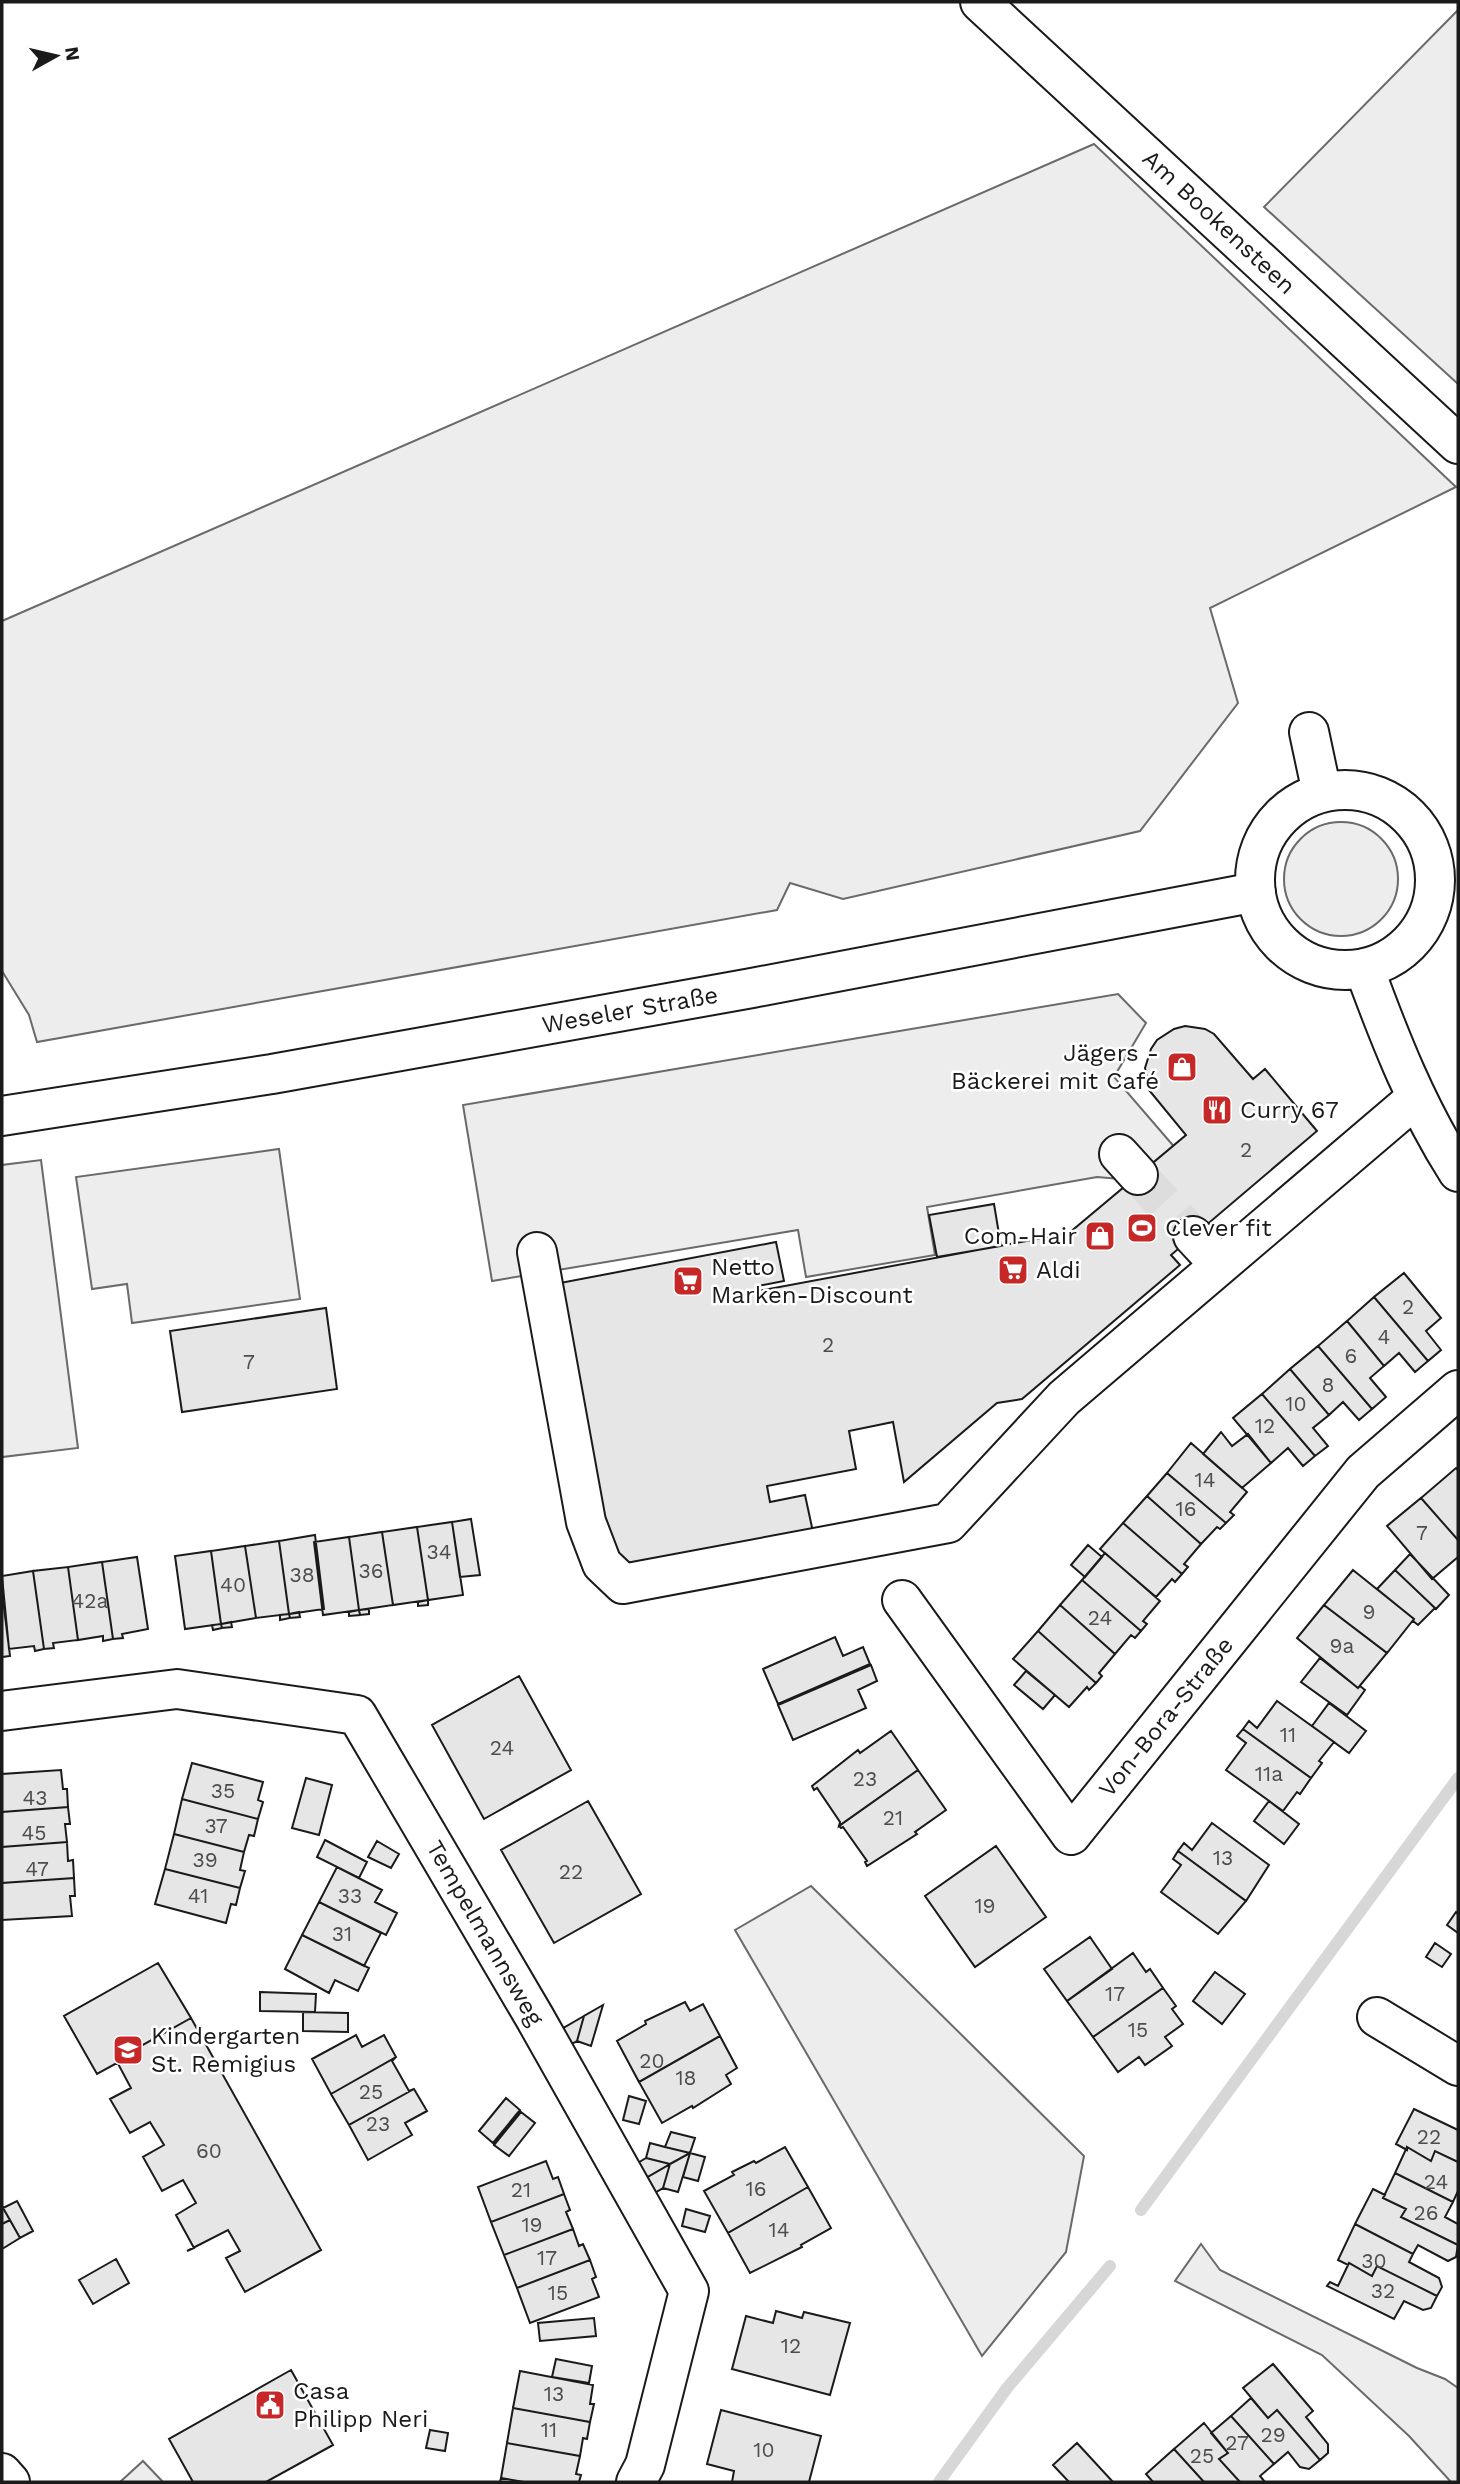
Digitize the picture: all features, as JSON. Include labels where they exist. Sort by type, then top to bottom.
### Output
[{"type":"street","name":"Am Bookensteen","points":[[980,2],[1458,444]]},
{"type":"street","points":[[1309,732],[1322,793]]},
{"type":"street","points":[[1355,790],[1382,797],[1405,812],[1446,858],[1428,916],[1413,940],[1391,958],[1364,968],[1335,970],[1307,961],[1282,944],[1265,920],[1256,892],[1256,864],[1265,839],[1281,817],[1302,800],[1322,793],[1355,790]]},
{"type":"street","name":"Weseler Straße","points":[[2,1116],[382,1055],[1256,892]]},
{"type":"street","points":[[1364,968],[1416,1098],[1458,1172]]},
{"type":"street","points":[[537,1252],[586,1522],[602,1564],[623,1584],[948,1523],[1064,1398],[1416,1098]]},
{"type":"street","points":[[1193,1237],[1219,1264]]},
{"type":"street","name":"Von-Bora-Straße","points":[[902,1600],[1071,1835],[1363,1472],[1458,1390]]},
{"type":"street","name":"Tempelmannsweg","points":[[2,1711],[177,1689],[357,1715],[535,2018],[690,2291],[645,2465],[636,2482]]},
{"type":"street","points":[[1377,2017],[1458,2066]]},
{"type":"street","points":[[2,2473],[10,2482]]},
{"type":"shaded area","points":[[1458,10],[1458,384],[1264,207]]},
{"type":"shaded area","points":[[1094,144],[1456,487],[1210,608],[1238,703],[1140,831],[843,899],[790,883],[777,910],[37,1042],[29,1015],[2,971],[2,621]]},
{"type":"shaded area","points":[[1341,822],[1363,827],[1381,839],[1393,857],[1398,879],[1393,901],[1381,919],[1363,931],[1341,936],[1319,931],[1301,919],[1289,901],[1284,879],[1289,857],[1301,839],[1319,827]]},
{"type":"shaded area","points":[[1118,994],[1146,1023],[1114,1077],[1189,1164],[1167,1183],[1097,1177],[927,1207],[935,1255],[806,1277],[798,1230],[492,1281],[463,1105]]},
{"type":"shaded area","points":[[279,1149],[300,1299],[132,1323],[127,1284],[92,1289],[76,1177]]},
{"type":"shaded area","points":[[41,1160],[78,1448],[2,1457],[2,1165]]},
{"type":"shaded area","points":[[811,1886],[1084,2156],[1066,2252],[982,2356],[735,1930]]},
{"type":"shaded area","points":[[1201,2244],[1220,2270],[1417,2368],[1445,2379],[1458,2388],[1458,2482],[1451,2482],[1409,2436],[1322,2355],[1175,2281]]},
{"type":"shaded area","points":[[143,2461],[163,2482],[120,2482]]},
{"type":"building","points":[[1185,1026],[1205,1029],[1214,1034],[1253,1079],[1265,1069],[1317,1131],[1171,1255],[1180,1265],[1022,1399],[997,1403],[904,1482],[893,1422],[849,1431],[856,1469],[767,1486],[770,1502],[805,1495],[813,1532],[621,1568],[611,1561],[560,1283],[776,1242],[784,1281],[758,1286],[758,1291],[1069,1233],[1186,1135],[1149,1090],[1145,1068],[1157,1040],[1174,1029]]},
{"type":"building","points":[[994,1204],[1001,1246],[937,1257],[929,1215]]},
{"type":"building","points":[[1404,1273],[1441,1318],[1426,1331],[1441,1350],[1428,1361],[1374,1297]]},
{"type":"building","points":[[1374,1297],[1428,1361],[1415,1372],[1399,1353],[1384,1366],[1347,1321]]},
{"type":"building","points":[[326,1308],[337,1389],[182,1412],[170,1331]]},
{"type":"building","points":[[1347,1321],[1384,1366],[1370,1378],[1386,1397],[1372,1409],[1318,1346]]},
{"type":"building","points":[[1318,1346],[1372,1409],[1359,1420],[1343,1402],[1329,1415],[1290,1369]]},
{"type":"building","points":[[1290,1369],[1329,1415],[1313,1428],[1328,1446],[1315,1456],[1262,1394]]},
{"type":"building","points":[[1262,1394],[1315,1456],[1303,1466],[1288,1448],[1271,1463],[1233,1418]]},
{"type":"building","points":[[1221,1432],[1232,1446],[1248,1434],[1271,1463],[1242,1488],[1203,1454]]},
{"type":"building","points":[[1191,1443],[1247,1492],[1230,1512],[1234,1515],[1226,1523],[1167,1473]]},
{"type":"building","points":[[1456,1468],[1458,1470],[1458,1540],[1421,1498]]},
{"type":"building","points":[[1167,1473],[1226,1523],[1220,1529],[1217,1527],[1201,1544],[1147,1496]]},
{"type":"building","points":[[1147,1496],[1201,1544],[1184,1564],[1188,1567],[1182,1574],[1123,1523]]},
{"type":"building","points":[[1421,1498],[1458,1540],[1458,1557],[1432,1579],[1387,1526]]},
{"type":"building","points":[[471,1519],[480,1575],[460,1577],[452,1522]]},
{"type":"building","points":[[452,1522],[463,1595],[428,1600],[417,1527]]},
{"type":"building","points":[[1123,1523],[1182,1574],[1175,1582],[1172,1579],[1156,1597],[1100,1549]]},
{"type":"building","points":[[417,1527],[428,1600],[393,1605],[382,1532]]},
{"type":"building","points":[[382,1532],[393,1605],[359,1610],[349,1537]]},
{"type":"building","points":[[315,1535],[324,1609],[289,1614],[279,1541]]},
{"type":"building","points":[[349,1537],[359,1610],[323,1615],[314,1542]]},
{"type":"building","points":[[279,1541],[289,1614],[256,1618],[245,1546]]},
{"type":"building","points":[[1088,1545],[1102,1557],[1085,1577],[1071,1565]]},
{"type":"building","points":[[245,1546],[256,1618],[221,1624],[211,1551]]},
{"type":"building","points":[[211,1551],[221,1624],[185,1629],[175,1556]]},
{"type":"building","points":[[1105,1553],[1160,1601],[1143,1621],[1147,1624],[1141,1631],[1082,1580]]},
{"type":"building","points":[[1410,1554],[1449,1595],[1436,1609],[1395,1570]]},
{"type":"building","points":[[137,1557],[148,1629],[122,1634],[123,1638],[113,1639],[102,1562]]},
{"type":"building","points":[[102,1562],[113,1639],[103,1641],[103,1636],[78,1640],[68,1567]]},
{"type":"building","points":[[68,1567],[78,1640],[53,1643],[54,1648],[44,1649],[33,1571]]},
{"type":"building","points":[[1353,1570],[1414,1619],[1387,1653],[1324,1605]]},
{"type":"building","points":[[1395,1570],[1435,1608],[1418,1625],[1377,1589]]},
{"type":"building","points":[[33,1571],[44,1649],[35,1651],[34,1646],[9,1649],[2,1576]]},
{"type":"building","points":[[1082,1580],[1141,1631],[1135,1638],[1131,1635],[1115,1654],[1060,1605]]},
{"type":"building","points":[[2,1592],[10,1656],[2,1657]]},
{"type":"building","points":[[428,1600],[428,1605],[418,1606],[418,1602]]},
{"type":"building","points":[[1060,1605],[1115,1654],[1099,1673],[1102,1676],[1096,1683],[1038,1631]]},
{"type":"building","points":[[1324,1605],[1387,1653],[1358,1688],[1297,1638]]},
{"type":"building","points":[[369,1609],[369,1614],[360,1615],[359,1610]]},
{"type":"building","points":[[359,1610],[360,1615],[349,1616],[349,1612]]},
{"type":"building","points":[[299,1612],[300,1617],[290,1618],[289,1614]]},
{"type":"building","points":[[289,1614],[290,1618],[280,1620],[280,1615]]},
{"type":"building","points":[[231,1622],[232,1627],[222,1628],[221,1624]]},
{"type":"building","points":[[221,1624],[222,1628],[213,1630],[212,1625]]},
{"type":"building","points":[[1038,1631],[1096,1683],[1089,1690],[1087,1687],[1069,1707],[1013,1659]]},
{"type":"building","points":[[835,1637],[843,1656],[863,1647],[870,1664],[778,1704],[763,1669]]},
{"type":"building","points":[[1320,1658],[1358,1688],[1360,1686],[1365,1690],[1347,1715],[1301,1682]]},
{"type":"building","points":[[871,1665],[877,1681],[858,1690],[866,1708],[793,1740],[778,1705]]},
{"type":"building","points":[[1026,1671],[1055,1695],[1043,1709],[1014,1685]]},
{"type":"building","points":[[519,1676],[571,1770],[484,1819],[432,1725]]},
{"type":"building","points":[[1277,1701],[1334,1742],[1319,1761],[1322,1763],[1311,1778],[1243,1729],[1249,1721],[1257,1728]]},
{"type":"building","points":[[1329,1703],[1366,1731],[1349,1753],[1312,1726]]},
{"type":"building","points":[[1243,1729],[1311,1778],[1283,1811],[1226,1770],[1246,1743],[1237,1736]]},
{"type":"building","points":[[891,1731],[918,1770],[839,1826],[840,1822],[817,1788],[814,1790],[812,1786],[858,1750],[860,1753]]},
{"type":"building","points":[[192,1763],[263,1782],[258,1800],[263,1802],[258,1819],[182,1799]]},
{"type":"building","points":[[61,1770],[63,1789],[67,1789],[68,1807],[2,1812],[2,1774]]},
{"type":"building","points":[[918,1770],[946,1810],[915,1832],[917,1834],[867,1866],[867,1861],[843,1827],[839,1826]]},
{"type":"building","points":[[306,1778],[332,1785],[319,1835],[292,1828]]},
{"type":"building","points":[[182,1799],[258,1819],[254,1836],[249,1835],[244,1852],[174,1834]]},
{"type":"building","points":[[588,1801],[641,1894],[554,1943],[501,1850]]},
{"type":"building","points":[[1269,1801],[1299,1824],[1284,1844],[1254,1821]]},
{"type":"building","points":[[68,1807],[70,1824],[65,1824],[67,1842],[2,1847],[2,1812]]},
{"type":"building","points":[[1212,1823],[1269,1865],[1246,1901],[1178,1851],[1184,1843],[1192,1850]]},
{"type":"building","points":[[174,1834],[244,1852],[240,1870],[245,1871],[240,1888],[165,1869]]},
{"type":"building","points":[[325,1840],[367,1862],[359,1878],[317,1857]]},
{"type":"building","points":[[377,1841],[399,1854],[391,1868],[368,1857]]},
{"type":"building","points":[[67,1842],[68,1861],[73,1860],[74,1878],[2,1883],[2,1847]]},
{"type":"building","points":[[996,1846],[1046,1917],[975,1967],[925,1896]]},
{"type":"building","points":[[1178,1851],[1246,1901],[1218,1934],[1161,1892],[1181,1865],[1173,1859]]},
{"type":"building","points":[[337,1867],[382,1890],[375,1902],[397,1913],[386,1935],[319,1902]]},
{"type":"building","points":[[165,1869],[240,1888],[236,1905],[231,1904],[226,1923],[155,1904]]},
{"type":"building","points":[[74,1878],[75,1896],[70,1896],[72,1916],[2,1920],[2,1883]]},
{"type":"building","points":[[319,1902],[381,1933],[364,1966],[302,1935]]},
{"type":"building","points":[[1456,1912],[1458,1914],[1458,1933],[1447,1925]]},
{"type":"building","points":[[302,1935],[369,1968],[358,1991],[335,1980],[329,1993],[285,1969]]},
{"type":"building","points":[[1090,1937],[1112,1969],[1067,2001],[1044,1969]]},
{"type":"building","points":[[1435,1943],[1451,1954],[1442,1967],[1426,1957]]},
{"type":"building","points":[[1133,1953],[1146,1972],[1150,1969],[1163,1988],[1093,2037],[1067,2001]]},
{"type":"building","points":[[158,1963],[191,2018],[116,2060],[117,2063],[97,2074],[64,2016]]},
{"type":"building","points":[[1215,1972],[1245,1994],[1222,2024],[1193,2001]]},
{"type":"building","points":[[1163,1988],[1176,2006],[1172,2009],[1183,2024],[1165,2037],[1172,2046],[1145,2065],[1139,2057],[1118,2072],[1093,2037]]},
{"type":"building","points":[[260,1992],[316,1994],[315,2012],[260,2011]]},
{"type":"building","points":[[685,2002],[690,2011],[703,2004],[720,2036],[639,2082],[617,2041],[646,2024],[645,2021]]},
{"type":"building","points":[[603,2005],[591,2046],[577,2041],[584,2016]]},
{"type":"building","points":[[303,2012],[348,2013],[348,2032],[303,2031]]},
{"type":"building","points":[[584,2016],[577,2041],[568,2046],[560,2030]]},
{"type":"building","points":[[191,2018],[321,2250],[245,2292],[226,2258],[240,2251],[228,2230],[194,2248],[176,2215],[196,2203],[183,2180],[162,2191],[143,2157],[164,2145],[150,2122],[130,2133],[110,2099],[131,2088],[116,2060]]},
{"type":"building","points":[[356,2035],[362,2047],[384,2035],[396,2057],[331,2094],[312,2059]]},
{"type":"building","points":[[720,2036],[737,2068],[726,2075],[731,2084],[693,2108],[692,2106],[662,2123],[639,2082]]},
{"type":"building","points":[[396,2057],[392,2061],[409,2091],[414,2089],[349,2125],[331,2094]]},
{"type":"building","points":[[414,2089],[427,2111],[405,2123],[412,2135],[368,2160],[349,2125]]},
{"type":"building","points":[[629,2096],[646,2101],[639,2124],[623,2120]]},
{"type":"building","points":[[506,2098],[520,2110],[493,2143],[479,2131]]},
{"type":"building","points":[[1414,2109],[1458,2130],[1458,2162],[1435,2151],[1431,2161],[1407,2147],[1407,2150],[1396,2144]]},
{"type":"building","points":[[521,2112],[535,2123],[509,2156],[494,2145]]},
{"type":"building","points":[[671,2132],[695,2138],[690,2153],[665,2147]]},
{"type":"building","points":[[650,2143],[690,2153],[670,2164],[646,2158]]},
{"type":"building","points":[[785,2147],[808,2187],[728,2233],[704,2191],[734,2175],[732,2172]]},
{"type":"building","points":[[1407,2147],[1431,2161],[1435,2151],[1458,2162],[1458,2191],[1453,2202],[1395,2173]]},
{"type":"building","points":[[690,2153],[705,2157],[698,2181],[683,2177]]},
{"type":"building","points":[[690,2153],[678,2192],[663,2188],[670,2164]]},
{"type":"building","points":[[646,2158],[670,2164],[644,2179],[636,2164]]},
{"type":"building","points":[[546,2161],[553,2179],[558,2177],[564,2194],[491,2222],[478,2187]]},
{"type":"building","points":[[670,2164],[663,2188],[653,2194],[644,2179]]},
{"type":"building","points":[[1395,2173],[1453,2202],[1445,2217],[1458,2224],[1458,2245],[1401,2217],[1406,2209],[1383,2198]]},
{"type":"building","points":[[808,2187],[831,2228],[801,2245],[802,2247],[750,2273],[728,2233]]},
{"type":"building","points":[[1373,2189],[1385,2195],[1383,2198],[1406,2209],[1401,2217],[1458,2245],[1456,2257],[1448,2261],[1418,2245],[1413,2254],[1355,2224]]},
{"type":"building","points":[[564,2194],[570,2210],[566,2212],[573,2229],[504,2255],[491,2222]]},
{"type":"building","points":[[17,2201],[33,2231],[20,2238],[3,2208]]},
{"type":"building","points":[[2,2206],[10,2220],[2,2224]]},
{"type":"building","points":[[686,2209],[710,2216],[705,2232],[682,2226]]},
{"type":"building","points":[[10,2220],[20,2238],[2,2249],[2,2224]]},
{"type":"building","points":[[1355,2224],[1413,2254],[1409,2262],[1439,2278],[1442,2287],[1437,2296],[1377,2266],[1372,2276],[1338,2260]]},
{"type":"building","points":[[573,2229],[579,2246],[583,2244],[590,2260],[517,2288],[504,2255]]},
{"type":"building","points":[[116,2259],[129,2283],[93,2304],[79,2280]]},
{"type":"building","points":[[590,2260],[596,2277],[592,2279],[599,2297],[530,2323],[517,2288]]},
{"type":"building","points":[[1349,2263],[1372,2276],[1377,2266],[1437,2296],[1431,2308],[1423,2310],[1404,2301],[1394,2319],[1327,2286],[1330,2282],[1338,2286]]},
{"type":"building","points":[[776,2311],[802,2318],[804,2312],[850,2323],[830,2395],[732,2369],[746,2316],[773,2323]]},
{"type":"building","points":[[594,2318],[596,2336],[540,2341],[538,2323]]},
{"type":"building","points":[[556,2359],[592,2366],[589,2383],[552,2377]]},
{"type":"building","points":[[1273,2364],[1313,2411],[1306,2417],[1328,2444],[1328,2453],[1320,2460],[1277,2410],[1268,2418],[1243,2388]]},
{"type":"building","name":"Casa Philipp Neri","points":[[291,2370],[333,2445],[266,2482],[193,2482],[169,2439]]},
{"type":"building","points":[[520,2371],[593,2385],[590,2404],[594,2404],[590,2422],[513,2408]]},
{"type":"building","points":[[1251,2398],[1268,2418],[1277,2410],[1320,2460],[1309,2469],[1300,2467],[1288,2452],[1274,2464],[1231,2416]]},
{"type":"building","points":[[513,2408],[590,2422],[587,2439],[583,2438],[580,2456],[507,2443]]},
{"type":"building","points":[[721,2410],[821,2436],[809,2482],[732,2482],[734,2471],[707,2464]]},
{"type":"building","points":[[1231,2416],[1274,2464],[1260,2476],[1265,2482],[1240,2482],[1219,2459],[1228,2453],[1211,2433]]},
{"type":"building","points":[[1204,2423],[1228,2453],[1219,2459],[1240,2482],[1204,2482],[1174,2449]]},
{"type":"building","points":[[430,2430],[448,2433],[445,2451],[426,2448]]},
{"type":"building","points":[[507,2443],[580,2456],[576,2474],[581,2475],[579,2482],[524,2482],[501,2478]]},
{"type":"building","points":[[1077,2443],[1113,2482],[1069,2482],[1053,2465]]},
{"type":"building","points":[[1174,2449],[1204,2482],[1153,2482],[1146,2474]]},
{"type":"building","points":[[501,2478],[524,2482],[500,2482]]},
{"type":"waterway","points":[[1141,2210],[1458,1778]]},
{"type":"waterway","points":[[939,2482],[1007,2388],[1110,2266]]},
{"type":"tunnel","points":[[1138,1175],[1193,1236]]},
{"type":"place","name":"Jägers - Bäckerei mit Café","points":[[1182,1067]]},
{"type":"place","name":"Curry 67","points":[[1217,1110]]},
{"type":"place","name":"Clever fit","points":[[1142,1228]]},
{"type":"place","name":"Com-Hair","points":[[1100,1236]]},
{"type":"place","name":"Aldi","points":[[1013,1270]]},
{"type":"place","name":"Netto Marken-Discount","points":[[688,1281]]},
{"type":"place","name":"Kindergarten St. Remigius","points":[[128,2050]]},
{"type":"place","name":"Casa Philipp Neri","points":[[270,2405]]}]
